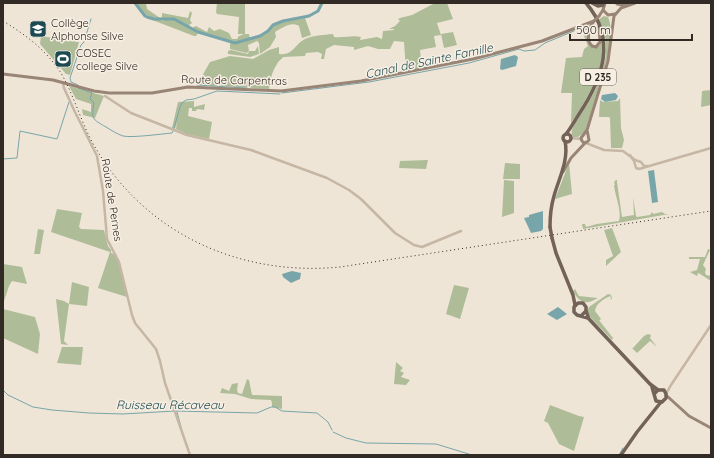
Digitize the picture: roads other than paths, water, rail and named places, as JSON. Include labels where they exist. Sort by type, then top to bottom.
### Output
[{"type":"main road","name":"D 235","points":[[575,305],[573,295],[558,258],[550,227],[551,206],[564,165],[571,127],[591,94],[603,60],[605,48],[604,39],[586,3]]},
{"type":"main road","points":[[592,3],[598,6],[604,4],[600,16],[588,27],[589,42],[591,46],[595,47],[599,45],[600,39],[595,22]]},
{"type":"main road","points":[[616,3],[620,5],[627,3]]},
{"type":"main road","points":[[587,140],[582,142],[581,139],[587,130],[608,61],[612,26],[618,8],[616,3]]},
{"type":"main road","points":[[600,16],[616,13],[634,3]]},
{"type":"main road","points":[[603,10],[610,18],[612,26]]},
{"type":"main road","name":"Route de Carpentras","points":[[3,74],[43,78],[63,82],[94,92],[156,93],[188,87],[281,91],[361,81],[461,62],[542,41],[578,27],[588,27]]},
{"type":"main road","points":[[560,179],[569,161],[587,140],[587,130]]},
{"type":"main road","points":[[584,135],[587,140]]},
{"type":"main road","name":"D 235","points":[[573,295],[580,302]]},
{"type":"main road","points":[[589,319],[585,305],[580,302],[575,305],[573,309],[574,312],[577,315],[582,315],[589,319],[656,391],[666,393],[673,402],[692,419],[711,428]]},
{"type":"main road","points":[[582,315],[586,311]]},
{"type":"main road","points":[[652,412],[656,401],[654,398],[656,391]]},
{"type":"main road","points":[[621,455],[652,412],[663,401],[666,393]]},
{"type":"main road","points":[[656,401],[673,402]]},
{"type":"street","name":"Route de Pernes","points":[[63,82],[69,99],[97,156],[103,191],[107,239],[119,262],[132,315],[140,330],[156,349],[165,383],[190,455]]},
{"type":"street","points":[[105,96],[131,113],[187,135],[251,150],[286,164],[309,171],[336,183],[361,199],[395,233],[418,246],[422,247],[461,232]]},
{"type":"street","points":[[568,138],[581,139]]},
{"type":"street","points":[[587,140],[604,150],[623,151],[642,162],[642,166]]},
{"type":"street","points":[[630,156],[637,169],[642,166],[650,166],[710,149]]},
{"type":"street","points":[[635,165],[638,161]]},
{"type":"street","points":[[666,393],[711,325]]},
{"type":"water","points":[[515,55],[518,57],[516,66],[502,70],[500,69],[501,59]]},
{"type":"water","points":[[615,93],[618,96],[616,100],[605,102],[601,99],[602,95]]},
{"type":"water","points":[[654,170],[658,202],[652,203],[648,171]]},
{"type":"water","points":[[543,211],[543,229],[541,231],[531,233],[524,218]]},
{"type":"water","points":[[292,271],[301,273],[300,279],[291,283],[283,277],[282,274]]},
{"type":"water","points":[[558,307],[567,314],[557,320],[547,314]]},
{"type":"waterway","points":[[135,3],[147,17],[154,19],[174,19],[198,32],[235,43],[260,36],[268,31],[273,25],[283,21],[309,16],[318,11],[322,3]]},
{"type":"waterway","name":"Canal de Sainte Famille","points":[[78,85],[71,82],[70,78],[91,19]]},
{"type":"waterway","name":"Canal de Sainte Famille","points":[[282,93],[369,82],[469,63],[519,49],[524,51],[535,50],[545,43],[574,31]]},
{"type":"waterway","points":[[197,85],[246,88]]},
{"type":"waterway","name":"Canal de Sainte Famille","points":[[78,88],[92,93],[90,99],[94,103],[93,116],[95,120],[123,136],[172,133],[173,131]]},
{"type":"waterway","name":"Canal de Sainte Famille","points":[[174,128],[180,107],[186,100],[194,99],[217,91],[280,94]]},
{"type":"waterway","points":[[3,159],[17,158],[20,131],[57,139],[69,102]]},
{"type":"waterway","name":"Ruisseau Récaveau","points":[[3,390],[8,395],[33,407],[89,413],[123,414],[175,411],[257,413],[271,407],[275,407],[282,411],[317,413],[328,422],[332,430]]},
{"type":"waterway","points":[[177,412],[181,427]]},
{"type":"waterway","name":"Ruisseau Récaveau","points":[[333,432],[346,438],[366,443],[436,444],[472,455]]},
{"type":"waterway","points":[[619,455],[623,448]]},
{"type":"railway","points":[[3,21],[20,32],[42,50],[61,73],[91,140],[112,172],[137,200],[165,223],[196,242],[230,255],[265,264],[302,268],[340,267],[711,211]]},
{"type":"place","name":"Collège Alphonse Silve","points":[[38,29]]},
{"type":"place","name":"COSEC college Silve","points":[[63,59]]}]
